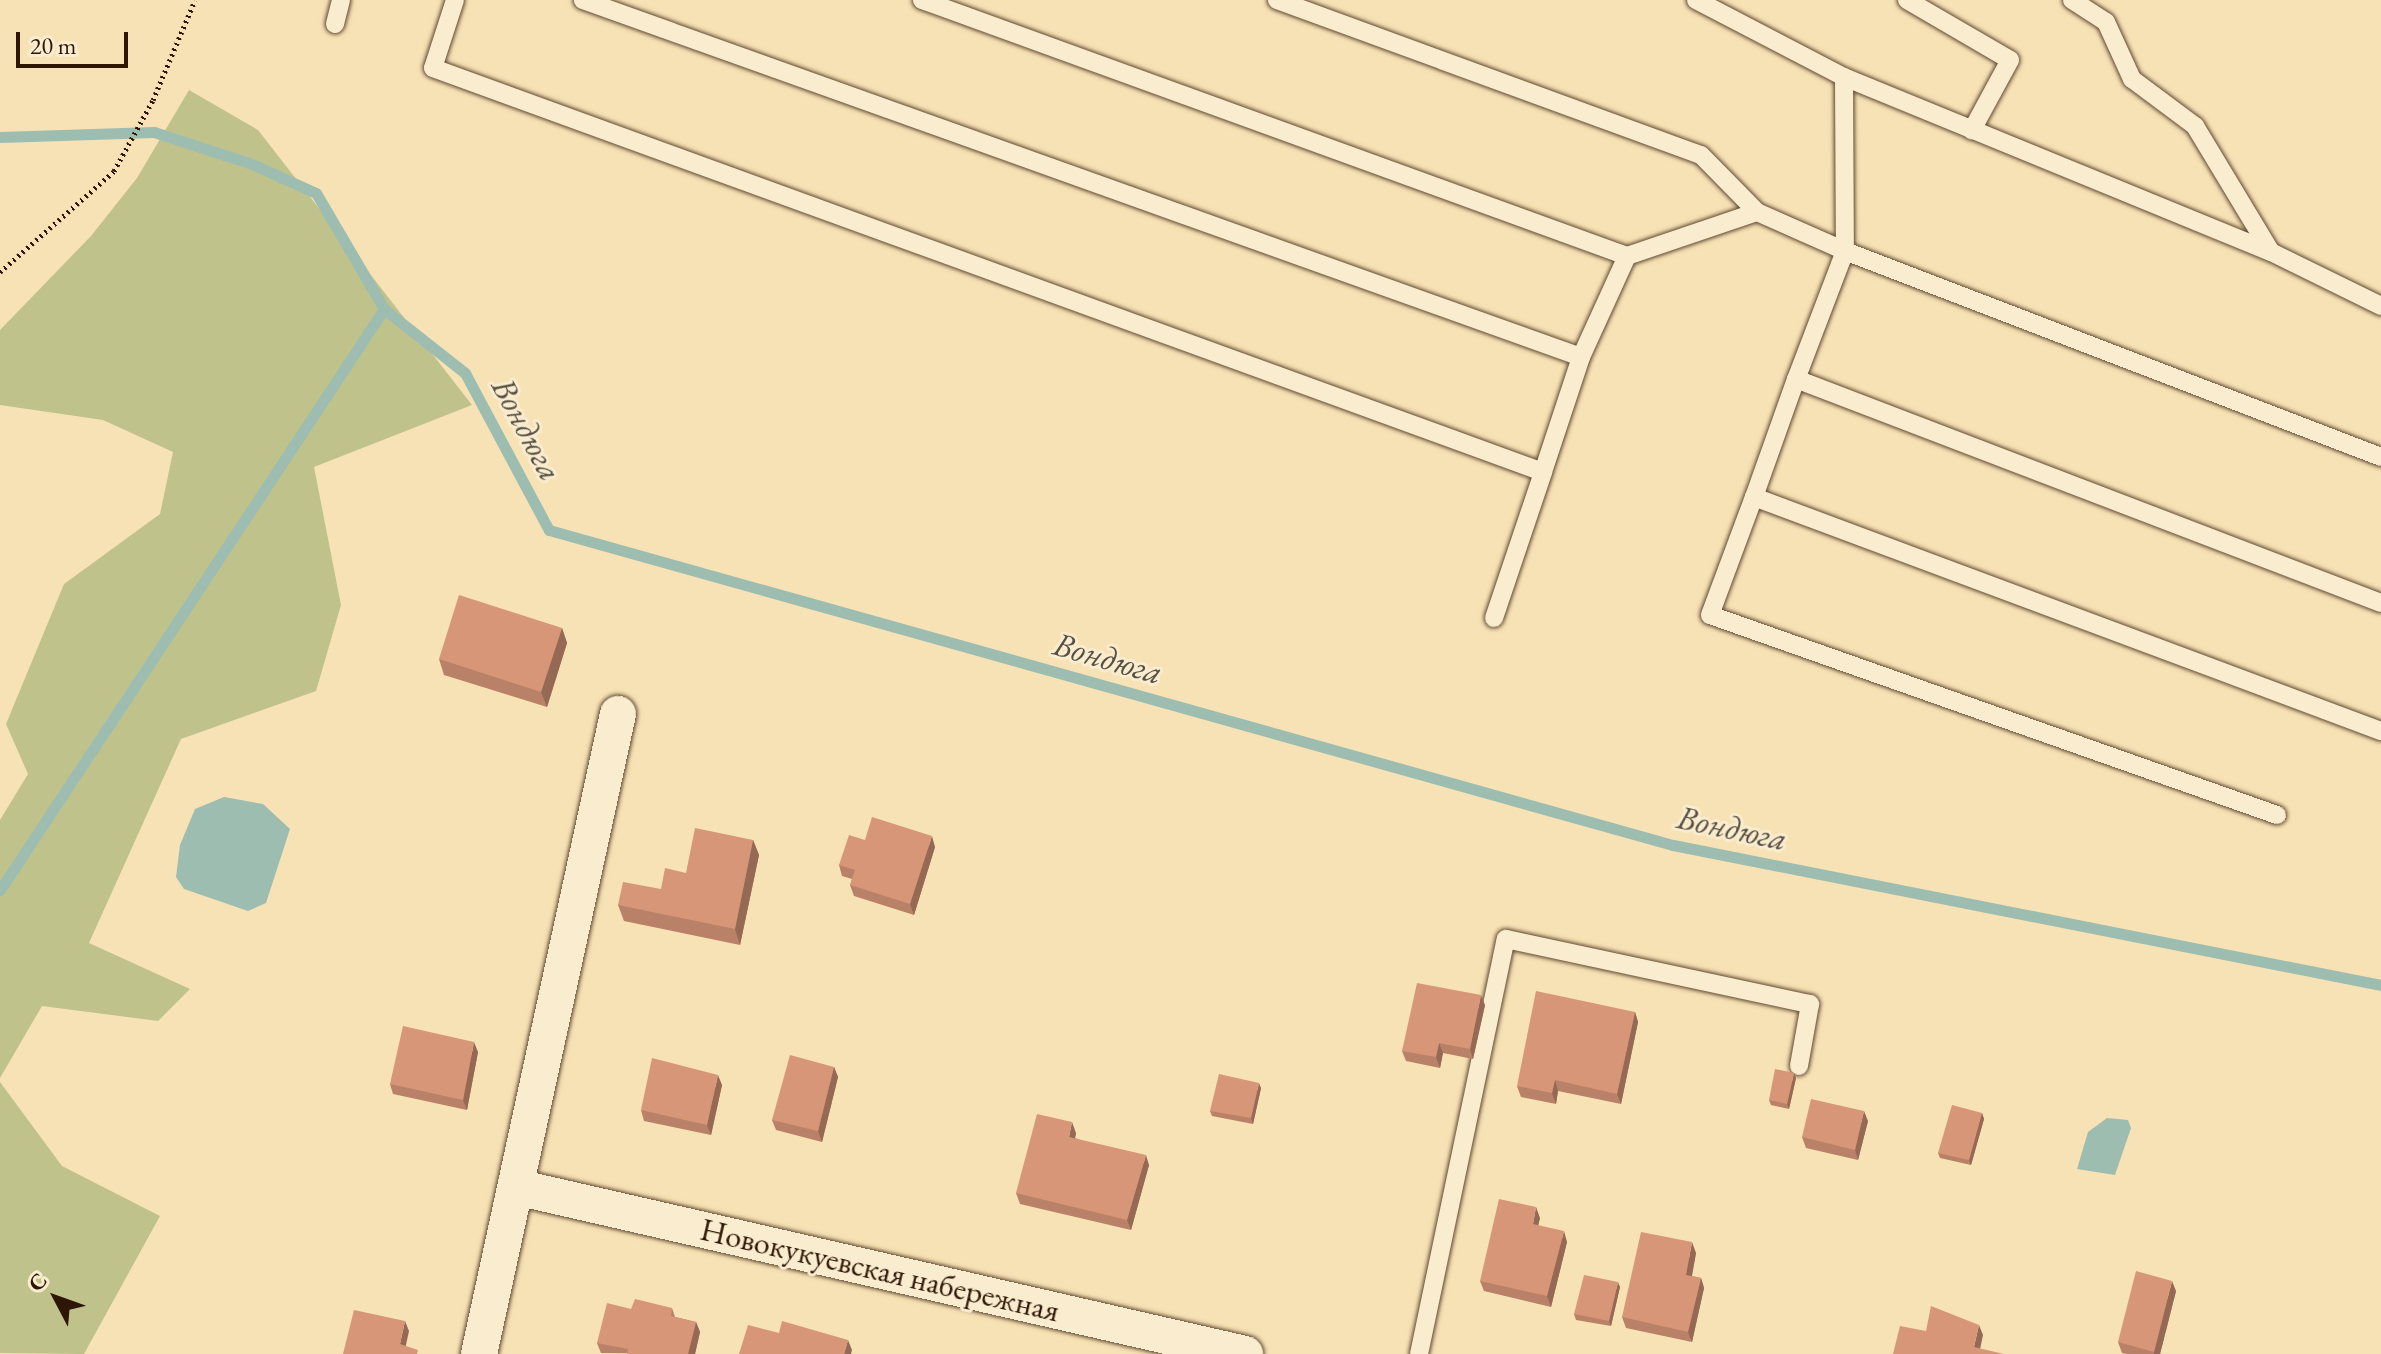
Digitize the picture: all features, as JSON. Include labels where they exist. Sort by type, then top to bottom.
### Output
[{"type":"street","points":[[479,1354],[618,714]]},
{"type":"street","name":"Новокукуевская набережная","points":[[516,1187],[1245,1354]]},
{"type":"lane","points":[[335,24],[341,0]]},
{"type":"lane","points":[[455,0],[433,68],[1543,472]]},
{"type":"lane","points":[[583,0],[1581,357]]},
{"type":"lane","points":[[922,0],[1627,256],[1757,212]]},
{"type":"lane","points":[[1277,0],[1701,155],[1757,212],[1845,251],[2381,457]]},
{"type":"lane","points":[[1696,0],[1844,77],[2271,252],[2381,306]]},
{"type":"lane","points":[[1907,0],[2010,60],[1972,130]]},
{"type":"lane","points":[[2072,0],[2106,22],[2132,79],[2195,126],[2271,252]]},
{"type":"lane","points":[[1844,77],[1845,251],[1710,615],[2277,815]]},
{"type":"lane","points":[[1494,618],[1581,357],[1627,256]]},
{"type":"lane","points":[[1796,379],[2381,603]]},
{"type":"lane","points":[[1754,497],[2381,731]]},
{"type":"lane","points":[[1419,1354],[1506,939],[1810,1004],[1799,1066]]},
{"type":"path","points":[[0,272],[114,171],[153,100],[195,0]]},
{"type":"green space","points":[[189,90],[258,130],[472,405],[314,467],[341,605],[316,691],[181,739],[89,943],[190,989],[158,1021],[42,1006],[0,1078],[0,820],[28,774],[6,724],[64,584],[160,514],[173,452],[103,420],[0,405],[0,330],[91,236],[137,178]]},
{"type":"green space","points":[[0,1082],[62,1166],[160,1216],[84,1354],[0,1353]]},
{"type":"shaded area","points":[[224,797],[263,804],[290,829],[266,903],[248,911],[184,889],[176,877],[180,845],[195,809]]},
{"type":"shaded area","points":[[2107,1118],[2128,1120],[2131,1128],[2115,1175],[2077,1169],[2088,1132]]},
{"type":"building","points":[[459,595],[562,628],[541,692],[439,659]]},
{"type":"building","points":[[872,817],[932,836],[910,904],[850,885],[855,870],[839,865],[849,835],[865,840]]},
{"type":"building","points":[[695,828],[753,840],[735,929],[618,905],[623,882],[661,889],[665,868],[686,873]]},
{"type":"building","points":[[1417,983],[1481,995],[1470,1049],[1439,1043],[1436,1057],[1402,1051]]},
{"type":"building","points":[[1536,991],[1635,1012],[1617,1094],[1555,1080],[1552,1093],[1517,1086]]},
{"type":"building","points":[[403,1026],[474,1042],[463,1100],[390,1084]]},
{"type":"building","points":[[790,1055],[834,1067],[818,1131],[772,1120]]},
{"type":"building","points":[[652,1058],[718,1075],[707,1125],[641,1110]]},
{"type":"building","points":[[1775,1069],[1794,1073],[1787,1104],[1769,1100]]},
{"type":"building","points":[[1219,1074],[1259,1083],[1251,1118],[1210,1111]]},
{"type":"building","points":[[1811,1099],[1864,1111],[1855,1150],[1802,1137]]},
{"type":"building","points":[[1952,1105],[1982,1113],[1969,1160],[1938,1153]]},
{"type":"building","points":[[1037,1114],[1072,1122],[1069,1137],[1146,1155],[1127,1220],[1016,1193]]},
{"type":"building","points":[[1499,1199],[1536,1207],[1533,1224],[1564,1231],[1547,1296],[1480,1281]]},
{"type":"building","points":[[1641,1232],[1692,1242],[1686,1275],[1701,1278],[1688,1332],[1622,1317]]},
{"type":"building","points":[[2136,1271],[2172,1281],[2154,1352],[2118,1342]]},
{"type":"building","points":[[1584,1275],[1618,1282],[1609,1321],[1574,1314]]},
{"type":"building","points":[[635,1299],[672,1308],[671,1316],[696,1322],[688,1354],[627,1354],[628,1349],[597,1343],[607,1303],[631,1309]]},
{"type":"building","points":[[1931,1306],[1979,1325],[1974,1347],[2004,1354],[1893,1354],[1900,1326],[1926,1331]]},
{"type":"building","points":[[354,1310],[405,1321],[400,1344],[418,1350],[417,1354],[343,1354]]},
{"type":"building","points":[[782,1321],[848,1340],[844,1354],[739,1354],[748,1325],[779,1333]]},
{"type":"waterway","name":"Вондюга","points":[[0,137],[154,132],[252,164],[316,193],[384,309],[465,373],[549,530],[1673,845],[2381,985]]},
{"type":"waterway","points":[[0,890],[384,309]]}]
